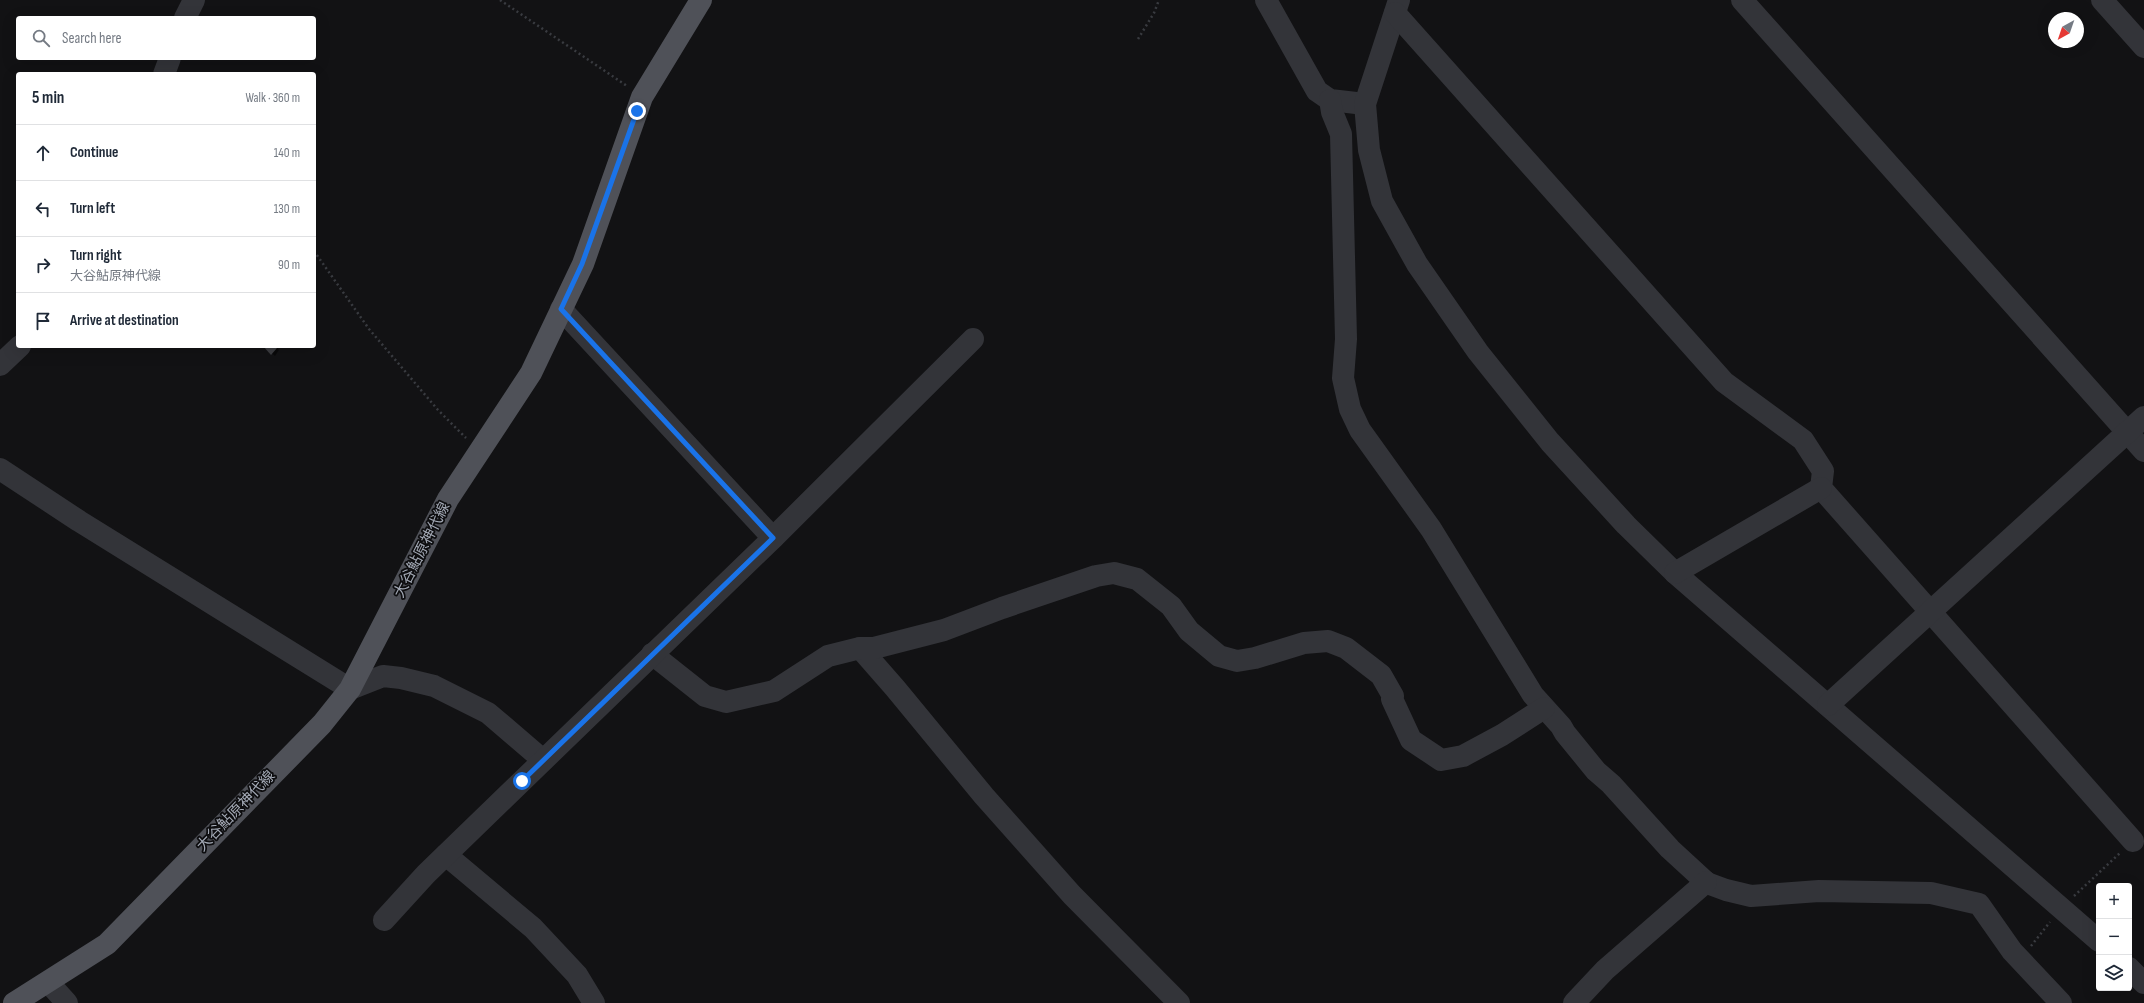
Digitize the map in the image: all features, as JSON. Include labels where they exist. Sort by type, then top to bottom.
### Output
[{"type":"main road","name":"大谷鮎原神代線","points":[[14,1003],[49,983],[107,944],[322,724],[350,689],[448,499],[478,451],[531,373],[582,264],[642,97],[701,0]]},
{"type":"street","points":[[186,16],[194,0]]},
{"type":"street","points":[[1266,0],[1317,91],[1330,100],[1364,104]]},
{"type":"street","points":[[1742,0],[2144,451]]},
{"type":"street","points":[[2102,0],[2144,47]]},
{"type":"street","points":[[1397,6],[1364,104],[1369,150],[1382,201],[1417,264],[1478,352],[1550,442],[1626,525],[1675,573],[2062,907],[2096,938]]},
{"type":"street","points":[[1397,6],[1724,382],[1803,440],[1823,471],[1821,488],[2133,841]]},
{"type":"street","points":[[165,72],[169,60]]},
{"type":"street","points":[[1330,100],[1332,112],[1341,134],[1346,339],[1343,378],[1350,409],[1360,430],[1431,528],[1534,695],[1544,708],[1561,726],[1596,771],[1611,784],[1626,803],[1649,823],[1670,849],[1706,882],[1726,890],[1751,896],[1818,891],[1931,893],[1967,900],[1979,904],[2020,960],[2061,1003]]},
{"type":"street","points":[[561,309],[773,538]]},
{"type":"street","points":[[384,920],[446,855],[773,538],[973,340]]},
{"type":"street","points":[[0,365],[18,348]]},
{"type":"street","points":[[1828,705],[2144,417]]},
{"type":"street","points":[[0,469],[79,521],[350,689],[383,676],[401,678],[434,686],[488,713],[543,760]]},
{"type":"street","points":[[1675,573],[1821,488]]},
{"type":"street","points":[[652,654],[706,696],[726,702],[774,691],[828,656],[860,648],[874,648],[944,630],[1081,581],[1114,573],[1137,579],[1171,606],[1189,631],[1219,656],[1237,661],[1255,658],[1304,643],[1328,642],[1346,648],[1381,675],[1393,696],[1392,699],[1411,740],[1441,760],[1463,756],[1502,736],[1544,708]]},
{"type":"street","points":[[860,648],[896,688],[984,796],[1072,895],[1179,1003]]},
{"type":"street","points":[[446,855],[533,928],[577,976],[594,1003]]},
{"type":"street","points":[[1574,1003],[1605,970],[1706,882]]},
{"type":"street","points":[[2132,971],[2144,983]]},
{"type":"street","points":[[49,983],[67,1003]]},
{"type":"path","points":[[500,0],[642,97]]},
{"type":"path","points":[[1138,39],[1154,13],[1158,0]]},
{"type":"path","points":[[316,254],[369,329],[438,410],[478,451]]},
{"type":"path","points":[[2020,960],[2062,907],[2133,841]]},
{"type":"building","points":[[265,348],[277,348],[271,355]]},
{"type":"route","points":[[522,781],[773,538],[748,514],[746,507],[561,309],[582,264],[637,111]]}]
